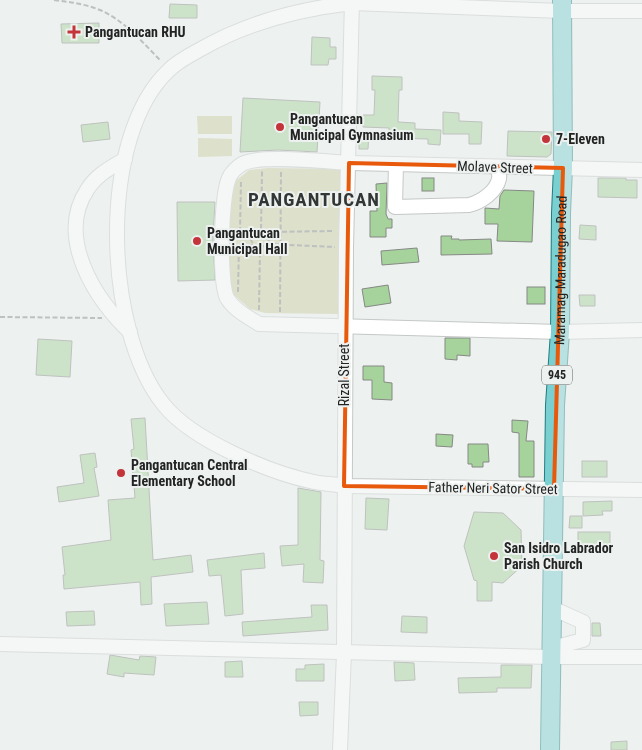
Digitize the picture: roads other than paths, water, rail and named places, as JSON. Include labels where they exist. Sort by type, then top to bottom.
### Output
[{"type":"main road","name":"Maramag-Maradugao Road","points":[[550,750],[555,406],[560,332],[563,168],[562,5]]},
{"type":"street","name":"Father Neri Sator Street","points":[[642,11],[562,5],[352,2],[270,19],[215,40],[191,54],[170,70],[156,86],[144,106],[133,130],[125,159],[119,192],[117,248],[119,276],[130,332],[150,386],[165,406],[186,425],[217,445],[286,474],[313,482],[344,486],[642,490]]},
{"type":"street","name":"Rizal Street","points":[[340,750],[344,653],[346,231],[352,2]]},
{"type":"street","points":[[125,159],[101,174],[87,190],[78,206],[75,224],[79,252],[90,282],[114,318],[130,332]]},
{"type":"street","name":"Molave Street","points":[[345,326],[259,324],[238,310],[228,298],[223,284],[225,196],[229,178],[242,164],[262,159],[642,170]]},
{"type":"street","points":[[396,164],[395,207],[469,205],[476,203],[486,196],[499,180],[498,167]]},
{"type":"street","points":[[345,326],[560,332],[642,330]]},
{"type":"street","points":[[552,608],[583,622],[583,640],[552,653]]},
{"type":"street","points":[[0,644],[344,653],[552,653],[642,657]]},
{"type":"place","name":"Pangantucan RHU","points":[[74,32]]},
{"type":"place","name":"Pangantucan Municipal Gymnasium","points":[[280,127]]},
{"type":"place","name":"7-Eleven","points":[[546,139]]},
{"type":"place","name":"Pangantucan Municipal Hall","points":[[197,241]]},
{"type":"place","name":"Pangantucan Central Elementary School","points":[[121,473]]},
{"type":"place","name":"San Isidro Labrador Parish Church","points":[[494,556]]},
{"type":"district","name":"PANGANTUCAN","points":[[314,199]]}]
